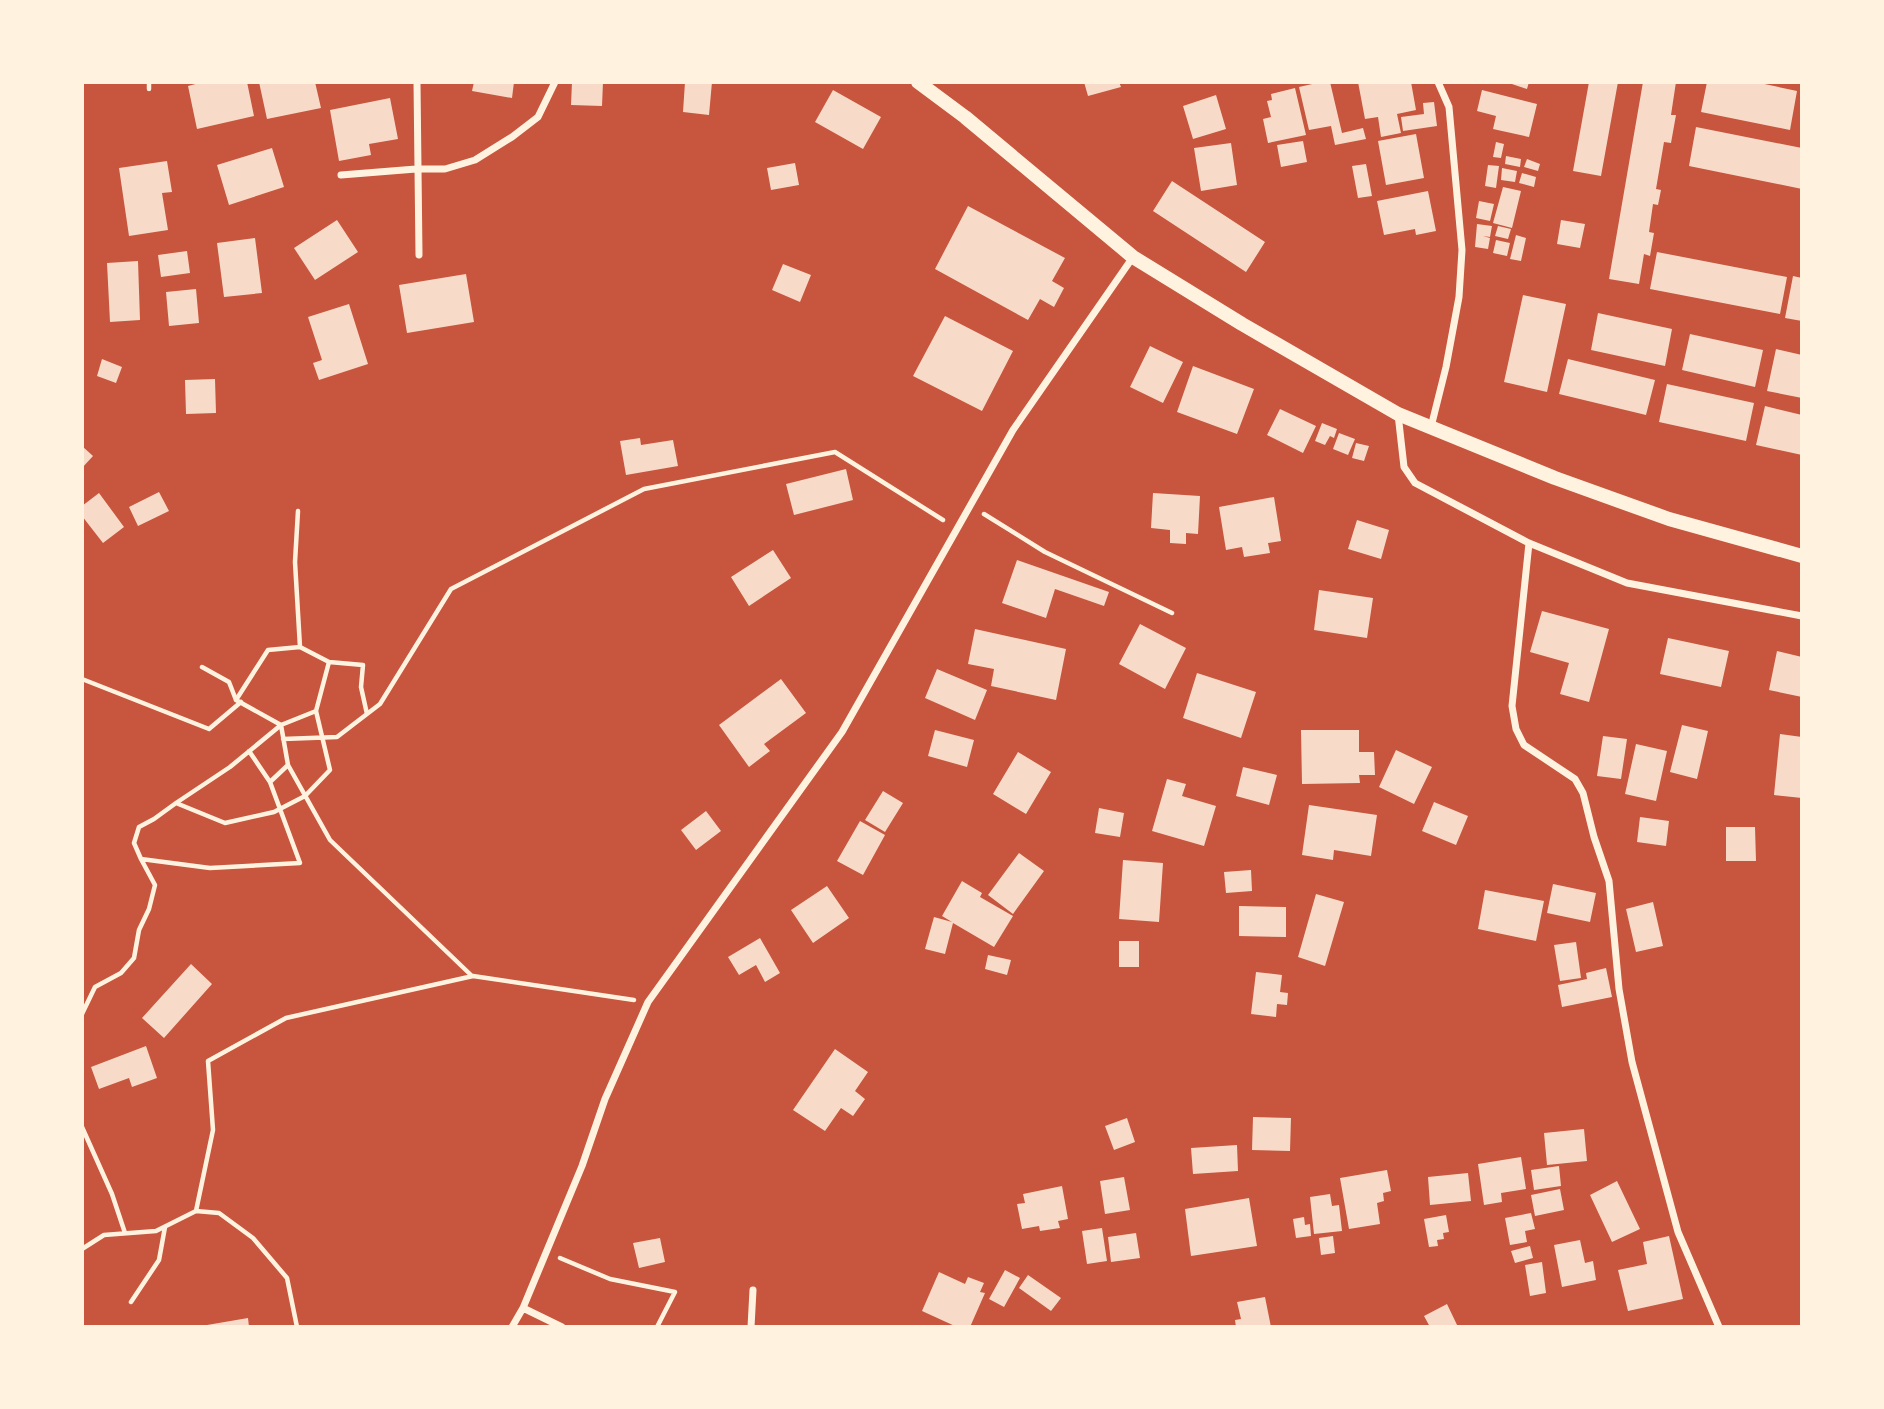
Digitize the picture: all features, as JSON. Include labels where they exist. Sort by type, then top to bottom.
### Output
[{"type":"main road","points":[[918,82],[965,117],[1133,257],[1398,414],[1555,478],[1668,519],[1802,556]]},
{"type":"street","points":[[417,82],[419,255]]},
{"type":"street","points":[[341,175],[445,169],[475,160],[538,117],[555,82]]},
{"type":"street","points":[[1431,428],[1459,296],[1462,250],[1449,107],[1438,82]]},
{"type":"street","points":[[512,1327],[523,1308],[582,1166],[605,1099],[648,1002],[842,732],[1013,430],[1133,257]]},
{"type":"street","points":[[1398,414],[1404,467],[1415,483],[1529,543],[1628,583],[1802,616]]},
{"type":"street","points":[[1529,543],[1512,706],[1516,729],[1524,745],[1575,779],[1583,793],[1609,881],[1619,989],[1632,1062],[1678,1232],[1719,1327]]},
{"type":"street","points":[[751,1327],[753,1290]]},
{"type":"street","points":[[523,1308],[562,1327]]},
{"type":"path","points":[[149,82],[149,89]]},
{"type":"path","points":[[284,739],[337,737],[380,704],[451,589],[645,489],[835,452],[956,529]]},
{"type":"path","points":[[969,505],[1056,557],[1172,613]]},
{"type":"path","points":[[298,511],[295,562],[300,647]]},
{"type":"path","points":[[82,679],[209,729],[238,701],[268,650],[300,647],[329,662],[363,665],[361,687],[368,714]]},
{"type":"path","points":[[176,803],[225,823],[280,808],[305,796],[330,770],[316,711],[329,662]]},
{"type":"path","points":[[202,667],[229,682],[238,701],[281,725],[288,765],[330,840],[473,976]]},
{"type":"path","points":[[82,1014],[95,987],[121,973],[134,958],[139,929],[149,909],[155,886],[134,843],[139,827],[249,751],[281,725],[316,711]]},
{"type":"path","points":[[141,859],[210,868],[300,863],[270,782],[249,751]]},
{"type":"path","points":[[270,782],[288,765]]},
{"type":"path","points":[[196,1211],[213,1130],[208,1062],[286,1018],[473,976],[648,1002]]},
{"type":"path","points":[[82,1127],[113,1194],[125,1233]]},
{"type":"path","points":[[83,1248],[104,1235],[156,1231],[196,1211],[219,1213],[253,1238],[286,1279],[297,1327]]},
{"type":"path","points":[[131,1302],[159,1260],[165,1227]]},
{"type":"path","points":[[546,1252],[610,1279],[675,1292],[657,1327]]},
{"type":"building","points":[[203,82],[247,82],[254,116],[197,129],[188,86]]},
{"type":"building","points":[[259,82],[315,82],[321,108],[267,119]]},
{"type":"building","points":[[474,82],[514,82],[512,98],[472,91]]},
{"type":"building","points":[[572,82],[603,82],[602,106],[571,105]]},
{"type":"building","points":[[685,82],[712,82],[709,115],[683,112]]},
{"type":"building","points":[[1084,82],[1119,82],[1121,87],[1088,96]]},
{"type":"building","points":[[1330,82],[1342,133],[1363,128],[1366,139],[1335,145],[1331,126],[1309,130],[1299,87]]},
{"type":"building","points":[[1358,82],[1411,82],[1416,110],[1397,114],[1401,133],[1381,137],[1378,117],[1365,119]]},
{"type":"building","points":[[1506,82],[1529,82],[1527,89]]},
{"type":"building","points":[[1589,82],[1618,82],[1601,176],[1573,171]]},
{"type":"building","points":[[1643,82],[1676,82],[1671,115],[1676,115],[1671,143],[1664,142],[1656,189],[1661,190],[1658,205],[1653,204],[1649,232],[1654,233],[1650,256],[1644,254],[1639,284],[1609,279]]},
{"type":"building","points":[[1707,82],[1755,82],[1797,91],[1790,130],[1701,112]]},
{"type":"building","points":[[1295,88],[1306,135],[1268,143],[1263,119],[1271,117],[1267,101],[1272,100],[1271,94]]},
{"type":"building","points":[[833,90],[881,117],[863,149],[815,122]]},
{"type":"building","points":[[1482,90],[1537,104],[1529,137],[1493,129],[1496,116],[1477,111]]},
{"type":"building","points":[[1216,95],[1226,129],[1193,139],[1183,106]]},
{"type":"building","points":[[390,98],[398,139],[369,144],[371,155],[339,161],[330,110]]},
{"type":"building","points":[[1434,102],[1437,126],[1403,131],[1401,117],[1424,114],[1423,103]]},
{"type":"building","points":[[1696,127],[1802,148],[1802,189],[1689,166]]},
{"type":"building","points":[[1416,134],[1424,178],[1386,185],[1378,141]]},
{"type":"building","points":[[1303,141],[1307,162],[1281,167],[1277,145]]},
{"type":"building","points":[[1496,142],[1504,144],[1501,158],[1493,157]]},
{"type":"building","points":[[1231,143],[1237,185],[1201,191],[1194,148]]},
{"type":"building","points":[[272,148],[284,187],[229,205],[217,165]]},
{"type":"building","points":[[1506,156],[1521,159],[1520,167],[1505,164]]},
{"type":"building","points":[[1527,159],[1540,164],[1538,171],[1524,167]]},
{"type":"building","points":[[167,161],[172,192],[162,193],[168,230],[129,236],[119,168]]},
{"type":"building","points":[[795,163],[799,185],[771,190],[767,168]]},
{"type":"building","points":[[1366,164],[1372,196],[1358,198],[1352,166]]},
{"type":"building","points":[[1488,165],[1499,166],[1496,188],[1485,186]]},
{"type":"building","points":[[1502,168],[1517,171],[1515,182],[1501,180]]},
{"type":"building","points":[[1522,173],[1536,177],[1534,187],[1519,183]]},
{"type":"building","points":[[1172,181],[1265,242],[1246,272],[1153,211]]},
{"type":"building","points":[[1503,187],[1521,191],[1512,228],[1493,223]]},
{"type":"building","points":[[1428,191],[1436,231],[1416,235],[1415,229],[1384,235],[1377,201]]},
{"type":"building","points":[[1479,201],[1494,204],[1490,221],[1476,218]]},
{"type":"building","points":[[968,206],[1065,258],[1052,281],[1064,288],[1054,307],[1040,299],[1028,320],[935,269]]},
{"type":"building","points":[[337,220],[358,252],[315,280],[294,248]]},
{"type":"building","points":[[1561,220],[1585,224],[1580,248],[1557,244]]},
{"type":"building","points":[[1477,224],[1492,226],[1490,237],[1483,236],[1490,238],[1488,249],[1475,247]]},
{"type":"building","points":[[1498,226],[1511,229],[1508,239],[1495,236]]},
{"type":"building","points":[[1516,235],[1526,238],[1521,261],[1510,259]]},
{"type":"building","points":[[255,238],[262,293],[224,297],[217,243]]},
{"type":"building","points":[[1496,240],[1510,243],[1507,256],[1493,253]]},
{"type":"building","points":[[187,251],[190,273],[161,277],[158,255]]},
{"type":"building","points":[[1657,252],[1787,277],[1780,314],[1650,289]]},
{"type":"building","points":[[138,261],[140,320],[110,322],[107,263]]},
{"type":"building","points":[[783,264],[811,275],[800,302],[772,290]]},
{"type":"building","points":[[466,274],[474,322],[407,333],[399,285]]},
{"type":"building","points":[[1793,276],[1802,278],[1802,321],[1785,318]]},
{"type":"building","points":[[196,289],[199,323],[169,326],[166,292]]},
{"type":"building","points":[[1523,295],[1566,304],[1547,392],[1504,382]]},
{"type":"building","points":[[349,304],[368,364],[319,380],[313,363],[322,360],[308,317]]},
{"type":"building","points":[[1598,313],[1672,329],[1665,366],[1591,350]]},
{"type":"building","points":[[945,316],[1013,351],[982,411],[913,376]]},
{"type":"building","points":[[1690,334],[1763,350],[1755,387],[1682,370]]},
{"type":"building","points":[[1150,346],[1183,362],[1163,403],[1130,387]]},
{"type":"building","points":[[1776,349],[1802,355],[1802,398],[1767,391]]},
{"type":"building","points":[[102,359],[122,367],[116,383],[97,376]]},
{"type":"building","points":[[1568,359],[1655,380],[1646,415],[1559,394]]},
{"type":"building","points":[[1193,366],[1254,389],[1237,434],[1177,412]]},
{"type":"building","points":[[215,379],[216,413],[186,414],[185,380]]},
{"type":"building","points":[[1667,384],[1754,403],[1746,441],[1659,422]]},
{"type":"building","points":[[1765,406],[1802,415],[1802,455],[1756,445]]},
{"type":"building","points":[[1280,409],[1316,426],[1303,453],[1267,435]]},
{"type":"building","points":[[1322,423],[1337,429],[1334,438],[1330,436],[1325,445],[1315,441]]},
{"type":"building","points":[[1339,433],[1355,439],[1348,455],[1333,449]]},
{"type":"building","points":[[640,438],[641,445],[673,440],[678,466],[626,475],[620,441]]},
{"type":"building","points":[[1356,443],[1369,446],[1364,461],[1352,458]]},
{"type":"building","points":[[82,446],[93,456],[82,468]]},
{"type":"building","points":[[846,469],[853,500],[794,515],[786,484]]},
{"type":"building","points":[[159,492],[169,511],[138,526],[129,507]]},
{"type":"building","points":[[99,493],[124,527],[103,543],[82,516],[82,506]]},
{"type":"building","points":[[1153,493],[1200,496],[1198,534],[1186,533],[1186,544],[1170,543],[1170,530],[1151,528]]},
{"type":"building","points":[[1274,497],[1281,541],[1268,543],[1270,553],[1244,557],[1242,547],[1226,550],[1219,507]]},
{"type":"building","points":[[1357,520],[1389,530],[1381,559],[1348,549]]},
{"type":"building","points":[[773,550],[791,578],[749,606],[731,577]]},
{"type":"building","points":[[1017,560],[1109,592],[1104,606],[1055,589],[1046,618],[1002,603]]},
{"type":"building","points":[[1319,590],[1373,598],[1367,638],[1314,630]]},
{"type":"building","points":[[1542,611],[1609,629],[1589,702],[1560,694],[1569,663],[1530,652]]},
{"type":"building","points":[[1140,624],[1186,648],[1165,689],[1119,664]]},
{"type":"building","points":[[975,629],[1066,649],[1056,700],[991,686],[994,669],[968,664]]},
{"type":"building","points":[[1668,638],[1729,651],[1721,687],[1660,674]]},
{"type":"building","points":[[1777,651],[1802,657],[1802,697],[1769,690]]},
{"type":"building","points":[[937,669],[987,690],[975,720],[925,698]]},
{"type":"building","points":[[1197,673],[1256,692],[1241,738],[1183,718]]},
{"type":"building","points":[[781,679],[806,713],[764,744],[770,751],[749,767],[719,725]]},
{"type":"building","points":[[1682,725],[1708,731],[1697,779],[1670,772]]},
{"type":"building","points":[[935,730],[974,740],[967,767],[928,756]]},
{"type":"building","points":[[1301,730],[1359,730],[1359,752],[1374,752],[1375,775],[1359,775],[1360,783],[1302,784]]},
{"type":"building","points":[[1780,734],[1802,737],[1802,798],[1774,795]]},
{"type":"building","points":[[1603,736],[1627,739],[1621,779],[1597,776]]},
{"type":"building","points":[[1636,744],[1667,751],[1656,801],[1625,794]]},
{"type":"building","points":[[1396,750],[1432,767],[1414,804],[1379,787]]},
{"type":"building","points":[[1018,752],[1051,772],[1026,814],[993,794]]},
{"type":"building","points":[[1243,767],[1277,775],[1269,805],[1236,796]]},
{"type":"building","points":[[1167,779],[1186,784],[1182,796],[1216,806],[1204,846],[1152,831]]},
{"type":"building","points":[[883,791],[903,803],[885,832],[865,820]]},
{"type":"building","points":[[1434,802],[1468,816],[1456,845],[1422,831]]},
{"type":"building","points":[[1309,805],[1377,815],[1371,856],[1334,850],[1333,860],[1302,855]]},
{"type":"building","points":[[1099,808],[1124,813],[1120,837],[1095,833]]},
{"type":"building","points":[[706,811],[721,831],[696,850],[681,830]]},
{"type":"building","points":[[1640,817],[1669,821],[1666,846],[1637,842]]},
{"type":"building","points":[[860,821],[885,835],[863,875],[837,861]]},
{"type":"building","points":[[1726,827],[1755,827],[1756,861],[1726,861]]},
{"type":"building","points":[[1019,853],[1044,871],[1013,914],[988,895]]},
{"type":"building","points":[[1123,860],[1163,863],[1159,922],[1119,919]]},
{"type":"building","points":[[1251,870],[1252,891],[1226,893],[1224,872]]},
{"type":"building","points":[[962,881],[982,893],[980,897],[1013,916],[994,947],[953,923],[945,954],[925,949],[934,917],[952,922],[942,916]]},
{"type":"building","points":[[1553,884],[1596,893],[1590,922],[1547,913]]},
{"type":"building","points":[[827,886],[849,918],[813,943],[791,910]]},
{"type":"building","points":[[1485,890],[1544,901],[1536,941],[1478,929]]},
{"type":"building","points":[[1316,894],[1344,902],[1325,966],[1298,957]]},
{"type":"building","points":[[1653,902],[1663,946],[1636,952],[1626,909]]},
{"type":"building","points":[[1239,906],[1286,907],[1286,937],[1239,936]]},
{"type":"building","points":[[760,938],[780,973],[765,982],[756,965],[739,975],[728,957]]},
{"type":"building","points":[[1119,941],[1139,941],[1139,967],[1119,967]]},
{"type":"building","points":[[1576,942],[1581,978],[1560,981],[1554,945]]},
{"type":"building","points":[[988,955],[1011,960],[1007,975],[985,969]]},
{"type":"building","points":[[191,964],[212,984],[164,1038],[142,1018]]},
{"type":"building","points":[[1606,968],[1612,997],[1562,1007],[1558,985],[1587,979],[1586,973]]},
{"type":"building","points":[[1256,972],[1282,975],[1280,992],[1288,993],[1287,1005],[1277,1004],[1276,1017],[1251,1014]]},
{"type":"building","points":[[146,1046],[157,1078],[132,1087],[129,1078],[99,1089],[91,1067]]},
{"type":"building","points":[[835,1049],[868,1072],[855,1091],[865,1099],[853,1116],[841,1108],[825,1131],[793,1110]]},
{"type":"building","points":[[1253,1117],[1291,1118],[1290,1151],[1252,1150]]},
{"type":"building","points":[[1127,1118],[1135,1142],[1114,1150],[1105,1126]]},
{"type":"building","points":[[1584,1129],[1587,1161],[1547,1165],[1544,1133]]},
{"type":"building","points":[[1237,1145],[1238,1171],[1193,1174],[1191,1148]]},
{"type":"building","points":[[1521,1157],[1526,1189],[1501,1193],[1502,1202],[1484,1205],[1478,1164]]},
{"type":"building","points":[[1559,1166],[1561,1186],[1534,1190],[1531,1170]]},
{"type":"building","points":[[1387,1170],[1391,1191],[1383,1193],[1384,1201],[1377,1203],[1380,1224],[1349,1229],[1340,1178]]},
{"type":"building","points":[[1468,1173],[1471,1201],[1430,1205],[1428,1177]]},
{"type":"building","points":[[1124,1177],[1130,1210],[1105,1214],[1100,1181]]},
{"type":"building","points":[[1617,1181],[1640,1229],[1612,1242],[1590,1195]]},
{"type":"building","points":[[1062,1186],[1068,1219],[1058,1221],[1060,1228],[1040,1231],[1039,1226],[1022,1229],[1017,1204],[1025,1203],[1023,1194]]},
{"type":"building","points":[[1560,1189],[1564,1210],[1535,1216],[1531,1195]]},
{"type":"building","points":[[1330,1194],[1332,1206],[1339,1205],[1342,1231],[1314,1234],[1310,1197]]},
{"type":"building","points":[[1249,1198],[1257,1246],[1191,1256],[1185,1209]]},
{"type":"building","points":[[1531,1213],[1535,1229],[1525,1231],[1527,1242],[1510,1245],[1505,1218]]},
{"type":"building","points":[[1446,1215],[1449,1232],[1443,1233],[1444,1239],[1437,1240],[1438,1246],[1429,1247],[1424,1219]]},
{"type":"building","points":[[1304,1217],[1305,1225],[1310,1224],[1311,1236],[1296,1238],[1293,1219]]},
{"type":"building","points":[[1102,1228],[1107,1261],[1087,1264],[1082,1231]]},
{"type":"building","points":[[1136,1233],[1140,1258],[1111,1262],[1108,1237]]},
{"type":"building","points":[[1333,1236],[1335,1253],[1321,1255],[1319,1238]]},
{"type":"building","points":[[1669,1236],[1683,1299],[1628,1311],[1618,1270],[1647,1264],[1643,1242]]},
{"type":"building","points":[[660,1238],[665,1262],[639,1268],[633,1243]]},
{"type":"building","points":[[1580,1240],[1585,1263],[1593,1261],[1596,1280],[1562,1287],[1554,1245]]},
{"type":"building","points":[[1530,1246],[1533,1258],[1515,1263],[1511,1251]]},
{"type":"building","points":[[1542,1262],[1546,1293],[1530,1296],[1525,1265]]},
{"type":"building","points":[[1005,1270],[1020,1278],[1004,1307],[989,1299]]},
{"type":"building","points":[[939,1272],[965,1284],[968,1277],[984,1283],[980,1292],[985,1293],[970,1327],[957,1327],[922,1311]]},
{"type":"building","points":[[1028,1275],[1061,1298],[1051,1311],[1019,1288]]},
{"type":"building","points":[[1265,1297],[1271,1327],[1236,1327],[1235,1320],[1241,1319],[1237,1302]]},
{"type":"building","points":[[1447,1304],[1458,1327],[1430,1327],[1424,1316]]},
{"type":"building","points":[[248,1318],[249,1327],[207,1327],[207,1325]]}]
